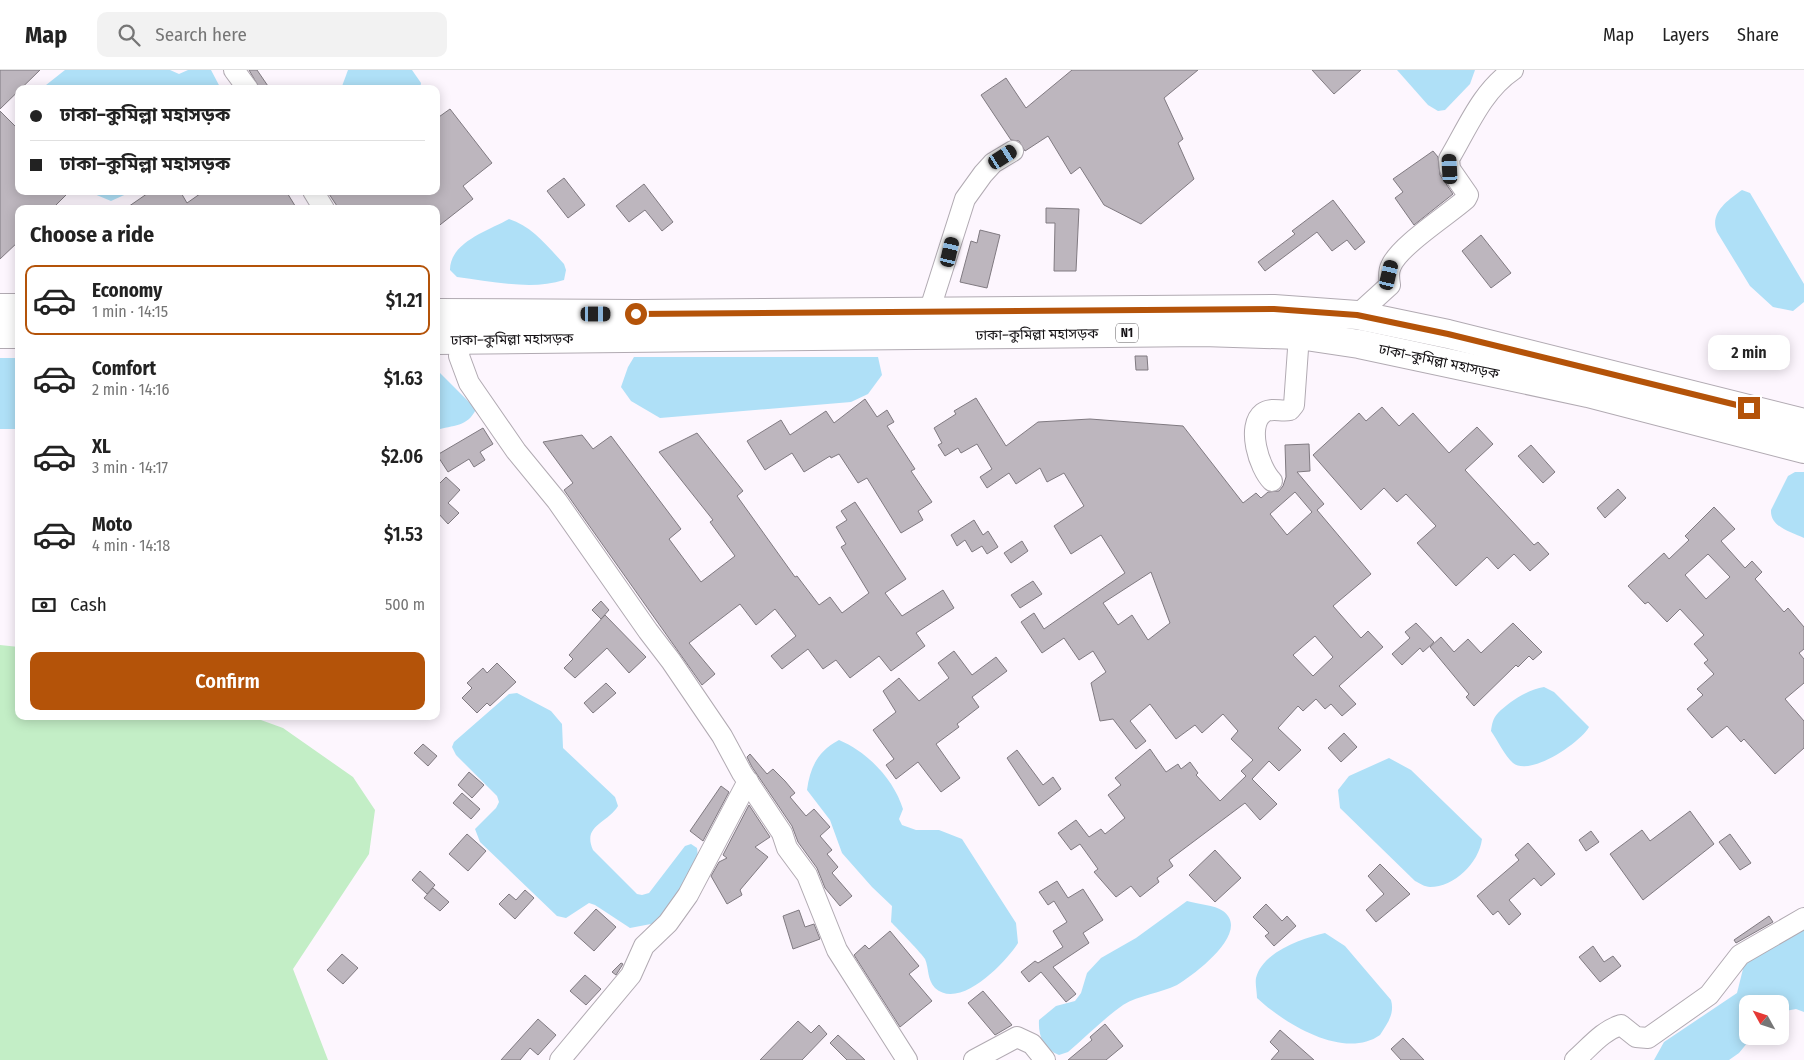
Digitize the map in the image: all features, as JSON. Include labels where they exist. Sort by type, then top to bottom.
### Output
[{"type":"highway","points":[[0,308],[15,308]]},
{"type":"highway","name":"ঢাকা–কুমিল্লা মহাসড়ক","points":[[440,313],[1274,309],[1357,315],[1448,334],[1804,423]]},
{"type":"highway","name":"ঢাকা–কুমিল্লা মহাসড়ক","points":[[449,340],[1203,332],[1299,335],[1359,344],[1588,393],[1804,449]]},
{"type":"highway","points":[[0,334],[15,334]]},
{"type":"street","points":[[234,70],[245,85]]},
{"type":"street","points":[[1357,315],[1390,285],[1391,265],[1401,251],[1466,199],[1468,195],[1450,169],[1449,159],[1482,100],[1502,78],[1513,70]]},
{"type":"street","points":[[929,312],[934,292],[950,252],[965,199],[983,174],[993,164],[1013,151]]},
{"type":"street","points":[[1272,481],[1261,468],[1257,452],[1256,428],[1263,414],[1270,410],[1290,410],[1294,405],[1299,335]]},
{"type":"street","points":[[449,340],[459,356],[463,370],[485,408],[557,501],[648,631],[672,660],[722,736],[748,781],[782,833],[787,848],[807,875],[837,950],[907,1060]]},
{"type":"street","points":[[560,1060],[631,975],[644,946],[668,923],[688,895],[748,781]]},
{"type":"street","points":[[1576,1060],[1603,1034],[1621,1025],[1636,1037],[1648,1038],[1709,995],[1740,955],[1804,918]]},
{"type":"street","points":[[974,1060],[1017,1037],[1032,1044],[1045,1060]]},
{"type":"green space","points":[[0,645],[15,647],[15,720],[261,720],[283,728],[353,777],[375,810],[369,854],[293,969],[328,1060],[0,1060]]},
{"type":"water","points":[[65,70],[170,70],[179,74],[188,70],[211,70],[219,85],[46,85]]},
{"type":"water","points":[[348,70],[412,70],[421,83],[421,85],[342,85]]},
{"type":"water","points":[[1397,70],[1475,70],[1470,84],[1445,110],[1438,111],[1428,105]]},
{"type":"water","points":[[1742,190],[1750,193],[1804,284],[1804,302],[1793,311],[1773,307],[1750,286],[1717,232],[1715,225],[1718,213],[1726,203]]},
{"type":"water","points":[[97,195],[124,195],[111,201]]},
{"type":"water","points":[[509,219],[525,227],[546,244],[564,264],[566,270],[564,280],[538,285],[511,284],[457,277],[450,270],[456,252],[463,245],[472,238]]},
{"type":"water","points":[[634,357],[878,357],[882,375],[868,394],[851,402],[660,418],[631,401],[621,387],[628,367]]},
{"type":"water","points":[[0,358],[15,358],[15,429],[0,429]]},
{"type":"water","points":[[440,373],[476,409],[469,419],[454,426],[440,429]]},
{"type":"water","points":[[1795,472],[1804,472],[1804,538],[1778,525],[1774,521],[1771,510],[1788,476]]},
{"type":"water","points":[[1544,687],[1554,692],[1589,727],[1576,741],[1554,756],[1531,766],[1521,766],[1513,763],[1504,752],[1491,731],[1493,721],[1498,713],[1513,700],[1532,690]]},
{"type":"water","points":[[517,693],[551,711],[562,724],[563,748],[615,797],[618,806],[593,830],[590,842],[593,850],[637,894],[649,893],[685,846],[691,844],[697,848],[698,857],[679,894],[656,923],[630,928],[589,903],[566,918],[557,916],[480,842],[475,829],[496,808],[499,802],[497,796],[456,755],[452,747],[454,742],[509,694]]},
{"type":"water","points":[[839,740],[870,759],[886,778],[899,798],[903,809],[899,819],[902,825],[916,830],[939,830],[962,839],[1016,923],[1018,943],[993,972],[969,989],[957,993],[945,993],[932,985],[925,959],[891,922],[892,906],[872,887],[842,853],[830,820],[807,790],[810,774],[816,760],[826,749]]},
{"type":"water","points":[[1389,758],[1411,770],[1482,839],[1480,848],[1471,865],[1448,883],[1430,887],[1415,881],[1340,808],[1338,790],[1349,776]]},
{"type":"water","points":[[1187,901],[1220,909],[1230,920],[1230,930],[1226,941],[1207,963],[1177,985],[1123,1005],[1068,1052],[1059,1055],[1049,1049],[1041,1037],[1039,1020],[1056,1006],[1075,1001],[1081,993],[1087,973],[1101,958],[1136,938]]},
{"type":"water","points":[[1804,929],[1804,1012],[1796,1009],[1789,1010],[1789,995],[1739,995],[1739,1045],[1746,1045],[1739,1053],[1729,1060],[1654,1060],[1664,1042],[1737,993],[1745,961]]},
{"type":"water","points":[[1325,933],[1345,946],[1391,1000],[1392,1010],[1390,1019],[1380,1035],[1366,1042],[1350,1044],[1316,1036],[1284,1019],[1257,998],[1256,978],[1266,961],[1295,943]]},
{"type":"building","points":[[0,70],[40,70],[25,85],[15,85],[15,94],[0,109]]},
{"type":"building","points":[[249,70],[257,70],[267,85],[258,85]]},
{"type":"building","points":[[1072,70],[1198,70],[1164,98],[1183,139],[1178,143],[1194,179],[1141,224],[1104,205],[1080,167],[1071,174],[1048,136],[1025,151],[1019,141],[1011,140],[981,95],[1006,78],[1026,108]]},
{"type":"building","points":[[1312,70],[1361,70],[1334,94]]},
{"type":"building","points":[[450,109],[492,163],[463,186],[473,199],[440,225],[440,205],[336,205],[330,195],[440,195],[440,116]]},
{"type":"building","points":[[0,111],[15,126],[15,195],[66,195],[56,205],[15,205],[15,245],[0,259]]},
{"type":"building","points":[[1433,151],[1438,157],[1440,175],[1453,194],[1414,225],[1395,198],[1403,192],[1393,179]]},
{"type":"building","points":[[564,178],[585,205],[568,218],[547,191]]},
{"type":"building","points":[[644,184],[673,222],[662,231],[645,210],[629,222],[616,206]]},
{"type":"building","points":[[145,195],[182,195],[187,203],[198,195],[288,195],[295,205],[131,205]]},
{"type":"building","points":[[1333,200],[1365,242],[1355,250],[1347,240],[1332,251],[1317,232],[1265,271],[1258,262],[1295,234],[1292,231]]},
{"type":"building","points":[[1046,208],[1079,209],[1076,271],[1054,271],[1055,223],[1046,223]]},
{"type":"building","points":[[980,230],[1000,235],[987,288],[960,282],[971,241],[977,243]]},
{"type":"building","points":[[1481,235],[1511,273],[1491,288],[1462,251]]},
{"type":"building","points":[[1135,356],[1147,356],[1148,370],[1136,370]]},
{"type":"building","points":[[976,398],[1006,446],[1038,422],[1090,419],[1183,426],[1243,503],[1256,493],[1261,498],[1268,492],[1279,491],[1283,486],[1286,477],[1285,445],[1309,444],[1310,471],[1297,472],[1324,504],[1317,510],[1371,574],[1333,606],[1361,638],[1368,631],[1383,647],[1339,686],[1356,704],[1342,716],[1331,704],[1325,709],[1316,699],[1303,711],[1298,706],[1278,728],[1301,750],[1279,771],[1269,761],[1252,779],[1277,804],[1260,820],[1245,803],[1169,860],[1173,866],[1157,878],[1159,882],[1140,897],[1131,886],[1116,897],[1094,872],[1098,869],[1080,844],[1071,850],[1058,833],[1076,820],[1089,837],[1101,829],[1105,834],[1125,818],[1108,795],[1121,785],[1115,778],[1150,749],[1166,772],[1178,764],[1181,769],[1190,762],[1198,773],[1196,775],[1220,801],[1246,776],[1241,771],[1253,760],[1231,739],[1238,731],[1223,714],[1202,733],[1195,725],[1176,739],[1150,704],[1130,721],[1146,741],[1136,749],[1113,719],[1100,721],[1091,683],[1106,672],[1093,651],[1079,660],[1064,638],[1042,653],[1021,622],[1034,613],[1044,629],[1125,573],[1101,535],[1071,554],[1054,526],[1084,506],[1064,473],[1047,482],[1040,468],[1016,484],[1009,473],[987,488],[980,477],[992,469],[977,444],[961,453],[958,448],[945,456],[938,445],[942,443],[934,428],[956,414],[954,411]],"holes":[[[1295,492],[1312,512],[1287,535],[1270,514]],[[1151,572],[1170,623],[1148,640],[1132,615],[1118,625],[1103,603]],[[1315,636],[1333,657],[1313,676],[1293,655]]]},
{"type":"building","points":[[865,399],[877,417],[887,410],[894,422],[887,426],[915,469],[911,471],[932,502],[918,511],[923,520],[901,533],[867,478],[858,483],[839,454],[831,458],[830,456],[804,472],[792,453],[765,470],[747,441],[781,420],[790,435],[826,411],[834,423]]},
{"type":"building","points":[[1382,407],[1399,426],[1413,413],[1449,453],[1477,427],[1493,444],[1465,470],[1534,545],[1538,542],[1549,554],[1530,571],[1514,554],[1498,569],[1487,557],[1456,586],[1417,543],[1436,526],[1406,494],[1397,502],[1384,488],[1361,510],[1313,455],[1359,413],[1366,421]]},
{"type":"building","points":[[483,428],[493,444],[480,452],[485,460],[474,467],[469,459],[448,472],[440,460],[440,453]]},
{"type":"building","points":[[697,433],[743,491],[737,496],[795,577],[797,576],[819,605],[830,597],[842,613],[869,593],[841,547],[846,544],[836,527],[847,520],[841,511],[855,502],[906,579],[885,593],[902,616],[943,590],[954,608],[916,633],[925,646],[891,671],[879,656],[850,678],[836,660],[823,669],[808,649],[782,669],[771,656],[796,636],[775,609],[756,625],[740,604],[689,643],[715,674],[702,685],[564,490],[573,483],[543,442],[582,435],[593,449],[611,436],[681,529],[669,539],[701,582],[735,556],[710,522],[713,520],[659,452]]},
{"type":"building","points":[[1531,445],[1555,472],[1543,483],[1518,456]]},
{"type":"building","points":[[446,477],[460,490],[448,503],[459,513],[448,524],[440,515],[440,483]]},
{"type":"building","points":[[1618,489],[1626,498],[1605,518],[1597,508]]},
{"type":"building","points":[[1714,507],[1735,529],[1721,541],[1745,568],[1752,561],[1762,572],[1755,579],[1784,612],[1788,608],[1804,627],[1804,649],[1799,653],[1804,659],[1804,683],[1785,699],[1804,721],[1804,748],[1775,774],[1744,739],[1741,742],[1727,726],[1712,738],[1687,709],[1703,695],[1697,689],[1714,674],[1704,663],[1708,660],[1694,644],[1704,635],[1680,609],[1667,622],[1648,602],[1645,604],[1628,586],[1664,553],[1669,559],[1689,540],[1685,536]],"holes":[[[1708,554],[1730,577],[1706,599],[1685,575]]]},
{"type":"building","points":[[974,520],[983,535],[988,531],[998,547],[987,554],[982,546],[972,552],[965,540],[957,546],[951,535]]},
{"type":"building","points":[[1022,541],[1028,551],[1011,563],[1004,553]]},
{"type":"building","points":[[1033,581],[1042,594],[1020,608],[1011,595]]},
{"type":"building","points":[[601,601],[609,610],[601,619],[592,610]]},
{"type":"building","points":[[605,615],[646,657],[629,673],[607,648],[575,678],[564,668],[573,659],[569,655]]},
{"type":"building","points":[[1416,623],[1434,642],[1423,652],[1420,648],[1402,665],[1392,654],[1410,638],[1405,632]]},
{"type":"building","points":[[1513,623],[1542,652],[1533,660],[1529,656],[1518,667],[1516,665],[1474,706],[1466,697],[1469,694],[1430,647],[1441,637],[1454,652],[1468,639],[1481,653]]},
{"type":"building","points":[[954,651],[972,675],[996,657],[1007,671],[972,697],[979,707],[957,724],[959,727],[936,744],[960,778],[941,792],[918,762],[896,779],[886,765],[894,759],[873,730],[896,712],[883,691],[899,678],[919,701],[949,678],[938,663]]},
{"type":"building","points":[[497,663],[516,682],[490,706],[487,703],[477,713],[462,698],[472,688],[467,683],[483,668],[487,673]]},
{"type":"building","points":[[606,683],[616,693],[593,713],[584,703]]},
{"type":"building","points":[[1344,733],[1357,747],[1341,762],[1328,748]]},
{"type":"building","points":[[423,744],[437,756],[428,766],[414,753]]},
{"type":"building","points":[[1017,750],[1043,785],[1053,777],[1061,789],[1039,806],[1007,758]]},
{"type":"building","points":[[750,754],[767,774],[773,769],[785,781],[795,793],[790,797],[806,816],[814,809],[830,827],[820,836],[832,850],[827,854],[838,867],[832,873],[852,896],[840,906],[825,888],[817,868],[798,842],[792,826],[752,767],[747,757]]},
{"type":"building","points":[[469,772],[484,785],[472,798],[458,785]]},
{"type":"building","points":[[721,786],[729,792],[703,841],[690,831]]},
{"type":"building","points":[[462,793],[480,809],[471,819],[453,803]]},
{"type":"building","points":[[749,805],[770,837],[755,847],[768,857],[740,890],[742,895],[727,904],[711,876],[719,862],[727,858],[723,855]]},
{"type":"building","points":[[1690,811],[1714,844],[1643,900],[1610,854],[1642,830],[1650,841]]},
{"type":"building","points":[[1591,831],[1599,842],[1586,851],[1579,840]]},
{"type":"building","points":[[467,834],[486,851],[468,871],[449,854]]},
{"type":"building","points":[[1730,834],[1751,863],[1740,870],[1719,842]]},
{"type":"building","points":[[1528,843],[1555,874],[1541,886],[1534,878],[1509,900],[1521,914],[1509,925],[1498,911],[1493,915],[1477,896],[1519,860],[1515,855]]},
{"type":"building","points":[[1215,850],[1241,878],[1215,902],[1189,875]]},
{"type":"building","points":[[1380,864],[1410,894],[1376,922],[1366,910],[1384,894],[1368,876]]},
{"type":"building","points":[[420,871],[435,885],[427,894],[412,880]]},
{"type":"building","points":[[1057,881],[1068,898],[1083,889],[1103,920],[1083,933],[1089,943],[1053,967],[1076,994],[1066,1002],[1041,972],[1029,982],[1021,972],[1035,961],[1038,963],[1063,947],[1053,931],[1067,922],[1054,901],[1048,905],[1039,892]]},
{"type":"building","points":[[433,888],[449,902],[440,911],[424,898]]},
{"type":"building","points":[[525,890],[534,898],[515,919],[499,904],[509,894],[516,900]]},
{"type":"building","points":[[1266,904],[1282,921],[1287,916],[1296,926],[1274,946],[1265,936],[1269,933],[1253,917]]},
{"type":"building","points":[[596,909],[616,927],[594,951],[574,933]]},
{"type":"building","points":[[799,910],[805,927],[814,924],[820,939],[793,949],[783,916]]},
{"type":"building","points":[[1769,916],[1773,922],[1736,943],[1734,940]]},
{"type":"building","points":[[890,931],[919,966],[909,974],[932,1001],[900,1027],[854,955],[865,945],[869,949]]},
{"type":"building","points":[[1593,946],[1604,962],[1613,956],[1621,966],[1600,982],[1579,957]]},
{"type":"building","points":[[342,954],[358,968],[343,984],[327,970]]},
{"type":"building","points":[[621,963],[623,964],[616,975],[612,972]]},
{"type":"building","points":[[585,975],[601,989],[586,1005],[570,991]]},
{"type":"building","points":[[983,991],[1012,1025],[995,1035],[968,1003]]},
{"type":"building","points":[[538,1019],[556,1035],[538,1055],[530,1048],[520,1060],[501,1060]]},
{"type":"building","points":[[798,1021],[811,1033],[819,1025],[827,1034],[802,1060],[760,1060]]},
{"type":"building","points":[[1105,1024],[1123,1046],[1106,1060],[1068,1060],[1092,1040],[1090,1037]]},
{"type":"building","points":[[1280,1030],[1314,1060],[1271,1060],[1279,1051],[1270,1042]]},
{"type":"building","points":[[838,1035],[865,1060],[847,1060],[830,1043]]},
{"type":"building","points":[[1403,1038],[1424,1060],[1401,1060],[1391,1049]]},
{"type":"route","points":[[636,314],[1075,309],[1274,309],[1357,315],[1448,334],[1749,408]]}]
